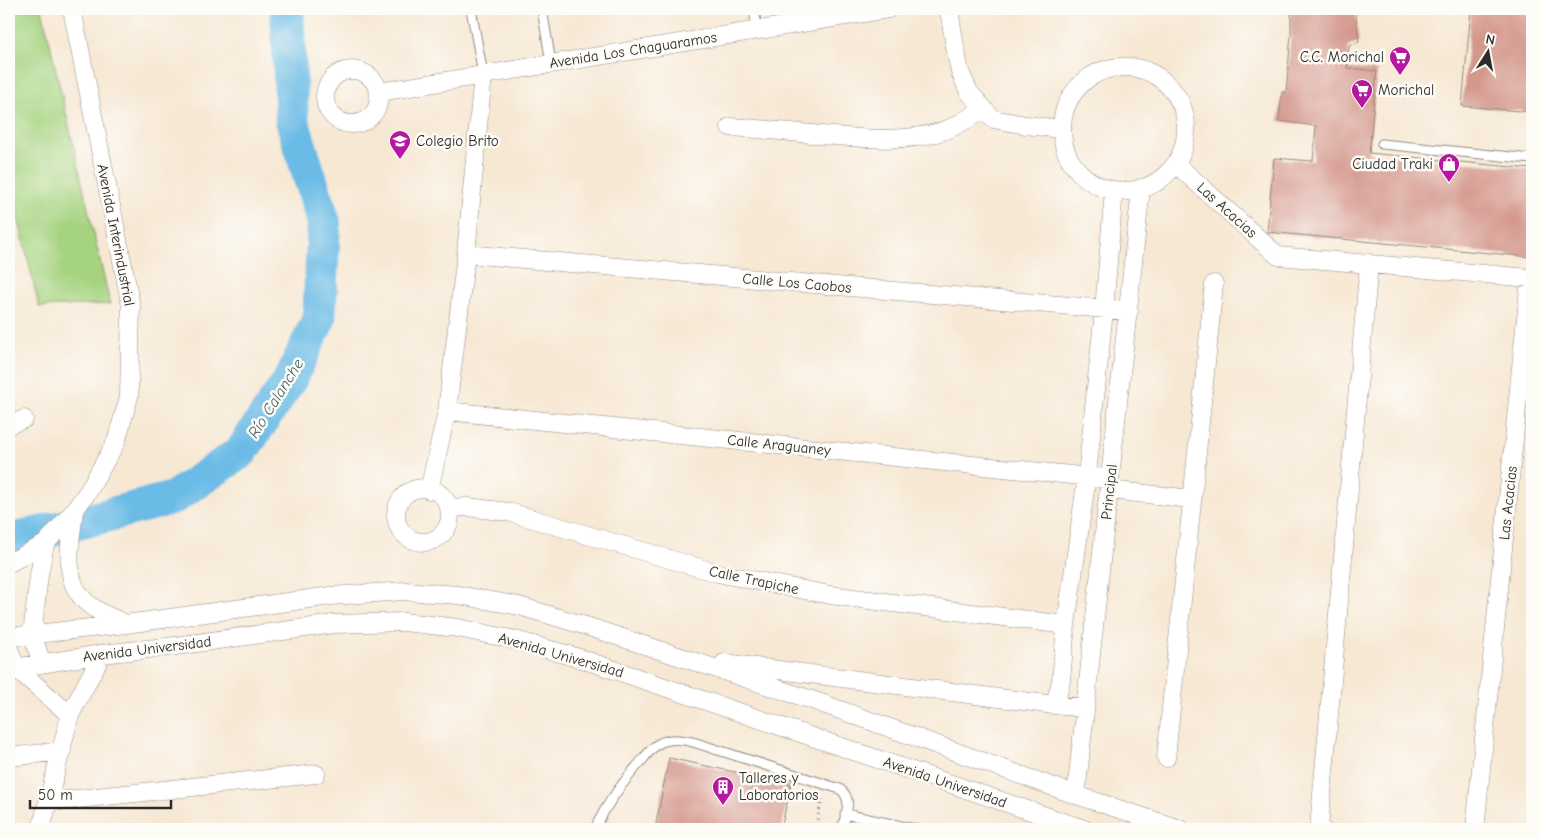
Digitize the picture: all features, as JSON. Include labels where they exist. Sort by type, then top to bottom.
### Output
[{"type":"street","name":"Avenida Interindustrial","points":[[9,563],[45,544],[74,511],[89,490],[116,442],[129,397],[131,306],[72,9]]},
{"type":"street","name":"Avenida Los Chaguaramos","points":[[379,92],[888,9]]},
{"type":"street","points":[[950,9],[960,72],[968,92],[993,119],[1062,129]]},
{"type":"street","points":[[1132,67],[1153,73],[1170,86],[1182,104],[1187,124],[1185,145],[1176,164],[1161,179],[1141,188],[1114,190],[1094,183],[1077,169],[1066,150],[1062,129],[1066,108],[1076,90],[1091,76],[1111,68],[1132,67]]},
{"type":"street","points":[[429,490],[448,411],[466,254],[483,74]]},
{"type":"street","points":[[730,127],[873,139],[922,136],[940,132],[956,125],[983,108]]},
{"type":"street","name":"Las Acacias","points":[[1176,164],[1278,256],[1369,262],[1530,278],[1475,829]]},
{"type":"street","name":"Principal","points":[[1076,795],[1141,188]]},
{"type":"street","name":"Principal","points":[[1054,705],[1061,681],[1066,625],[1087,476],[1114,190]]},
{"type":"street","name":"Calle Los Caobos","points":[[466,254],[1129,312]]},
{"type":"street","points":[[1322,829],[1319,828],[1369,262]]},
{"type":"street","points":[[1166,758],[1214,284]]},
{"type":"street","name":"Calle Araguaney","points":[[448,411],[1087,476],[1110,484],[1192,500]]},
{"type":"street","points":[[429,490],[438,494],[445,500],[449,508],[449,523],[438,538],[423,542],[414,540],[401,531],[397,523],[396,513],[399,505],[411,491],[429,490]]},
{"type":"street","name":"Calle Trapiche","points":[[449,508],[467,507],[509,512],[717,574],[830,595],[1066,625]]},
{"type":"street","points":[[74,511],[69,566],[74,584],[82,598],[96,610],[126,624]]},
{"type":"street","points":[[42,664],[32,635],[45,544]]},
{"type":"street","points":[[9,575],[25,555]]},
{"type":"street","name":"Avenida Universidad","points":[[9,637],[126,624],[331,596],[406,591],[458,595],[520,606],[683,658],[815,702],[1076,795],[1180,829]]},
{"type":"street","name":"Avenida Universidad","points":[[12,668],[102,654],[334,624],[404,622],[458,628],[515,640],[579,658],[1084,829]]},
{"type":"street","points":[[9,649],[12,668],[70,715]]},
{"type":"street","points":[[41,829],[70,715],[102,654]]},
{"type":"street","name":"Avenida Universidad","points":[[683,658],[1085,708]]},
{"type":"street","points":[[9,757],[62,751]]},
{"type":"street","points":[[49,802],[316,774]]},
{"type":"lane","points":[[471,9],[483,74]]},
{"type":"lane","points":[[542,9],[551,63]]},
{"type":"lane","points":[[754,9],[757,30]]},
{"type":"lane","points":[[1382,144],[1532,159]]},
{"type":"lane","points":[[595,829],[621,786],[656,745],[662,742],[677,740],[693,742],[840,789],[847,797],[848,802],[842,829]]},
{"type":"lane","points":[[845,814],[892,827],[915,829]]},
{"type":"path","points":[[793,792],[822,799],[815,829]]},
{"type":"green space","points":[[9,9],[42,9],[110,304],[39,307],[9,179]]},
{"type":"building","points":[[1291,9],[1355,9],[1359,42],[1349,45],[1347,68],[1377,71],[1369,153],[1532,169],[1532,257],[1267,232],[1274,158],[1313,161],[1316,126],[1279,121],[1282,92],[1286,93]]},
{"type":"building","points":[[1471,9],[1532,9],[1532,112],[1462,106]]},
{"type":"building","name":"Talleres y Laboratorios","points":[[669,758],[791,784],[781,829],[655,829]]},
{"type":"waterway","name":"Río Calanche","points":[[9,541],[173,498],[241,452],[291,378],[319,319],[324,223],[292,120],[287,9]]},
{"type":"place","name":"C.C. Morichal","points":[[1400,76]]},
{"type":"place","name":"Morichal","points":[[1362,109]]},
{"type":"place","name":"Colegio Brito","points":[[400,160]]},
{"type":"place","name":"Ciudad Traki","points":[[1449,183]]},
{"type":"place","name":"Talleres y Laboratorios","points":[[723,806]]}]
